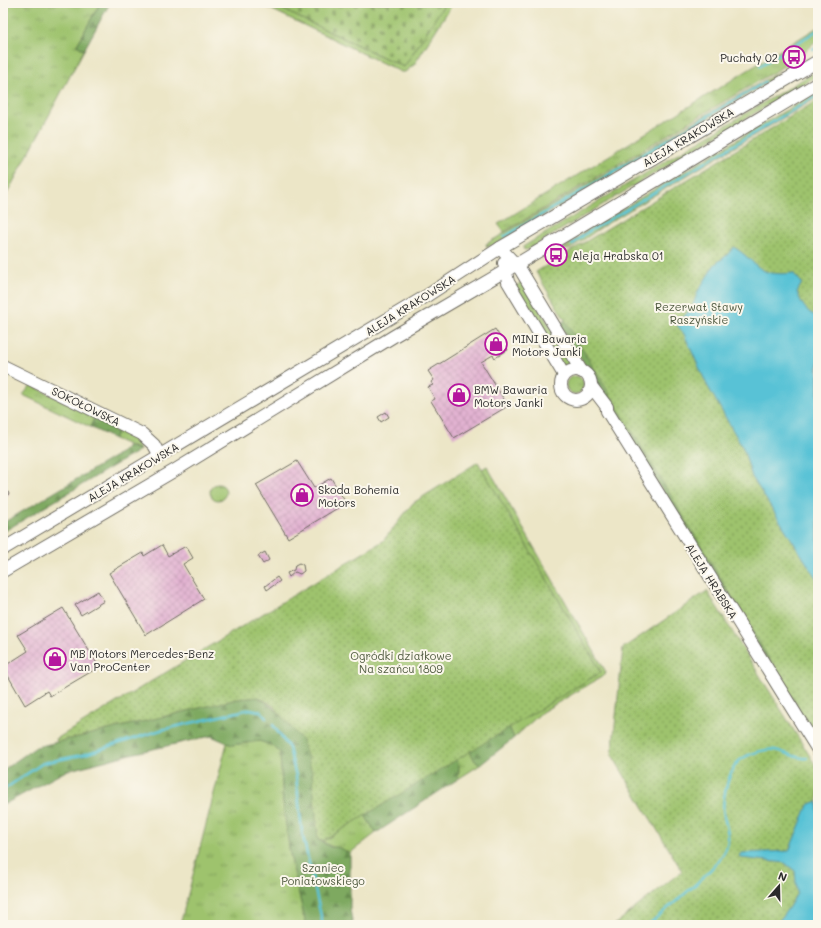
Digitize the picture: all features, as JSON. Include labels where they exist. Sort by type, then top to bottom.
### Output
[{"type":"main road","name":"ALEJA KRAKOWSKA","points":[[3,549],[160,456],[500,248],[818,61]]},
{"type":"main road","name":"ALEJA KRAKOWSKA","points":[[3,571],[177,469],[394,336],[506,271],[818,83]]},
{"type":"main road","points":[[500,248],[517,264],[582,372],[589,378],[591,386],[588,394],[582,399],[572,400],[563,393],[561,386],[564,375],[508,282],[500,248]]},
{"type":"main road","points":[[483,284],[490,272],[490,266],[484,259]]},
{"type":"main road","name":"SOKOŁOWSKA","points":[[3,366],[142,434],[154,445],[160,456]]},
{"type":"main road","points":[[564,375],[572,371],[582,372]]},
{"type":"main road","name":"ALEJA HRABSKA","points":[[591,386],[604,404],[818,750]]},
{"type":"main road","name":"ALEJA HRABSKA","points":[[582,399],[594,403],[607,411]]},
{"type":"green space","points":[[3,3],[100,3],[77,45],[84,50],[3,201]]},
{"type":"green space","points":[[100,3],[110,3],[84,50],[77,45]]},
{"type":"green space","points":[[258,3],[269,3],[404,67],[445,3],[453,3],[414,65],[405,72],[401,72]]},
{"type":"green space","points":[[269,3],[445,3],[404,67]]},
{"type":"green space","points":[[818,27],[818,40],[797,58],[795,55],[792,57],[794,60],[504,232],[498,224]]},
{"type":"green space","points":[[818,70],[818,75],[529,249],[523,249],[524,246]]},
{"type":"green space","points":[[780,71],[767,83],[496,244],[487,247],[486,244]]},
{"type":"green space","points":[[818,91],[818,97],[603,226],[570,249],[563,249],[587,230]]},
{"type":"green space","name":"Rezerwat Stawy Raszyńskie","points":[[818,100],[818,740],[536,272]]},
{"type":"green space","points":[[523,281],[575,368],[565,370],[515,287]]},
{"type":"green space","points":[[569,318],[780,657],[813,735],[559,324]]},
{"type":"green space","points":[[571,376],[579,376],[584,381],[582,392],[579,394],[571,394],[566,389],[566,381]]},
{"type":"green space","points":[[31,385],[95,417],[90,427],[23,395]]},
{"type":"green space","points":[[95,417],[116,428],[117,432],[114,439],[90,427]]},
{"type":"green space","points":[[116,428],[135,439],[140,450],[114,439],[117,432]]},
{"type":"green space","points":[[127,446],[140,450],[3,532],[3,523],[122,452]]},
{"type":"green space","name":"Ogródki działkowe Na szańcu 1809","points":[[478,462],[601,672],[323,841],[318,840],[312,772],[302,740],[273,706],[259,697],[237,699],[57,742],[56,739],[383,541],[413,503]]},
{"type":"green space","points":[[487,466],[606,672],[605,675],[542,712],[514,738],[509,727],[601,672],[482,469]]},
{"type":"green space","points":[[215,484],[221,484],[226,489],[224,498],[221,500],[215,500],[210,495],[210,489]]},
{"type":"green space","points":[[707,591],[818,769],[818,925],[614,925],[682,871],[612,755],[623,648]]},
{"type":"green space","name":"Szaniec Poniatowskiego","points":[[258,697],[276,711],[302,740],[310,761],[314,788],[318,839],[330,847],[337,847],[350,853],[350,910],[353,925],[306,925],[290,854],[283,802],[280,753],[272,745],[259,741],[232,745],[211,736],[131,754],[66,771],[3,805],[3,770],[36,747],[237,699]]},
{"type":"green space","points":[[509,727],[514,738],[480,765],[475,761],[470,751]]},
{"type":"green space","points":[[259,741],[272,745],[280,753],[283,802],[290,854],[306,925],[180,925],[227,743],[232,745]]},
{"type":"green space","points":[[470,751],[475,761],[480,765],[458,779],[459,770],[456,759]]},
{"type":"green space","points":[[456,759],[459,765],[458,779],[376,833],[365,815]]},
{"type":"green space","points":[[365,815],[376,833],[350,853],[332,847],[323,841]]},
{"type":"water","points":[[734,247],[759,268],[765,271],[781,274],[793,273],[802,283],[797,292],[803,304],[810,313],[818,317],[818,581],[752,477],[743,448],[707,385],[684,334],[677,325],[692,307],[698,291],[715,264],[726,256]]},
{"type":"water","points":[[818,802],[818,925],[776,925],[797,893],[795,871],[785,863],[741,858],[739,856],[741,853],[789,851],[808,805]]},
{"type":"building","points":[[495,329],[508,350],[495,358],[493,355],[481,362],[508,406],[454,438],[431,401],[435,399],[428,387],[433,385],[431,382],[434,380],[428,371]]},
{"type":"building","points":[[386,412],[389,417],[381,422],[378,417]]},
{"type":"building","name":"Skoda Bohemia Motors","points":[[297,461],[314,488],[331,478],[346,503],[288,538],[256,485]]},
{"type":"building","points":[[3,483],[9,494],[3,498]]},
{"type":"building","name":"MB Motors Mercedes-Benz Van ProCenter","points":[[162,545],[168,556],[186,546],[193,558],[183,564],[204,599],[146,635],[109,573],[143,553],[144,556]]},
{"type":"building","points":[[265,552],[269,560],[263,564],[258,556]]},
{"type":"building","points":[[299,563],[303,565],[304,571],[300,574],[295,572],[289,577],[287,573],[294,570],[295,565]]},
{"type":"building","points":[[277,577],[280,581],[267,590],[265,586]]},
{"type":"building","points":[[98,591],[104,601],[81,615],[75,605]]},
{"type":"building","name":"MB Motors Mercedes-Benz Van ProCenter","points":[[63,608],[99,667],[50,696],[47,691],[25,705],[3,667],[28,651],[18,635]]},
{"type":"waterway","points":[[760,66],[818,30]]},
{"type":"waterway","points":[[813,49],[818,46]]},
{"type":"waterway","points":[[504,237],[765,82]]},
{"type":"waterway","points":[[572,245],[585,234],[818,95]]},
{"type":"waterway","points":[[3,790],[43,763],[82,755],[161,730],[250,709],[260,711],[266,718]]},
{"type":"waterway","points":[[273,725],[289,748],[296,776],[302,832],[323,925]]},
{"type":"waterway","points":[[648,925],[702,878],[712,868],[726,849],[728,836],[723,809],[725,793],[730,776],[738,762],[743,758],[763,750],[777,750],[797,757],[807,758]]},
{"type":"place","name":"Puchały 02","points":[[794,57]]},
{"type":"place","name":"Aleja Hrabska 01","points":[[556,255]]},
{"type":"place","name":"MINI Bawaria Motors Janki","points":[[496,344]]},
{"type":"place","name":"BMW Bawaria Motors Janki","points":[[459,395]]},
{"type":"place","name":"Skoda Bohemia Motors","points":[[302,495]]},
{"type":"place","name":"MB Motors Mercedes-Benz Van ProCenter","points":[[55,659]]}]
